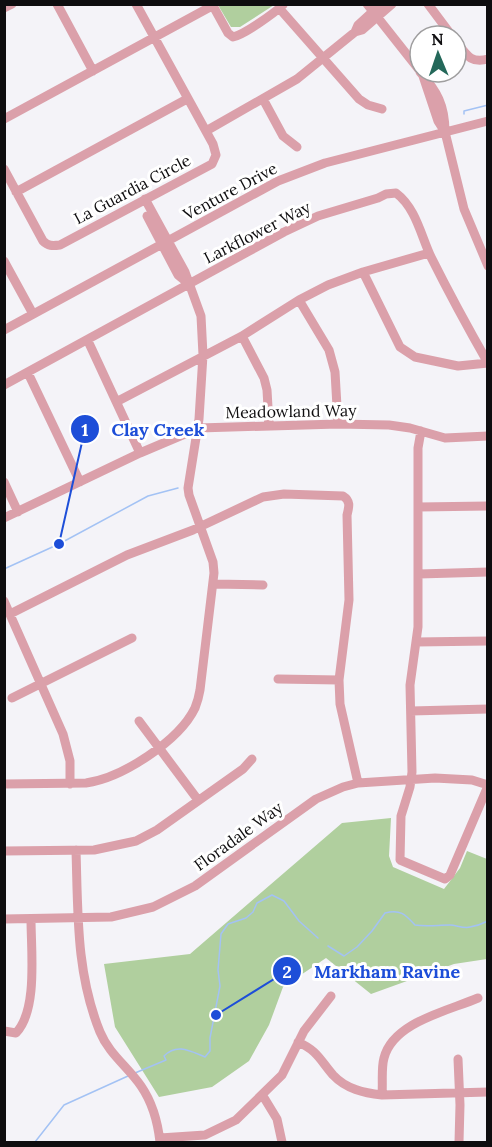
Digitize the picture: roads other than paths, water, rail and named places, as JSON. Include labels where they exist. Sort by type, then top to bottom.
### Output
[{"type":"street","points":[[4,8],[12,4]]},
{"type":"street","points":[[57,4],[93,71]]},
{"type":"street","name":"La Guardia Circle","points":[[4,169],[43,240],[47,245],[54,246],[60,245],[212,164],[216,151],[136,4]]},
{"type":"street","points":[[206,131],[297,79],[355,32],[358,26],[381,4]]},
{"type":"street","points":[[372,11],[392,4]]},
{"type":"street","points":[[428,4],[443,24]]},
{"type":"street","points":[[4,119],[212,5],[228,33],[233,37],[281,6],[359,99],[368,105],[382,109]]},
{"type":"street","points":[[372,11],[408,57]]},
{"type":"street","points":[[468,58],[474,61],[488,59]]},
{"type":"street","points":[[433,84],[445,119],[445,132],[464,209],[488,266]]},
{"type":"street","points":[[16,192],[187,99]]},
{"type":"street","points":[[263,99],[283,136],[297,147]]},
{"type":"street","name":"Venture Drive","points":[[4,330],[269,186],[306,170],[488,121]]},
{"type":"street","name":"Larkflower Way","points":[[189,285],[284,232],[318,216],[386,194],[396,193],[403,198],[419,226],[429,254],[454,304],[488,363]]},
{"type":"street","points":[[4,784],[70,784],[110,778],[132,767],[177,733],[195,708],[200,690],[214,584],[213,562],[188,488],[199,428],[203,355],[201,316],[189,285],[178,275],[165,242],[143,200]]},
{"type":"street","points":[[118,401],[242,336],[299,300],[328,285],[363,272],[429,254]]},
{"type":"street","points":[[4,261],[33,314]]},
{"type":"street","points":[[363,272],[400,347],[415,357],[458,366],[488,363]]},
{"type":"street","points":[[4,385],[189,285]]},
{"type":"street","points":[[299,300],[329,350],[335,372],[338,424]]},
{"type":"street","points":[[242,336],[264,378],[269,425]]},
{"type":"street","points":[[88,341],[118,401],[140,453]]},
{"type":"street","points":[[28,373],[80,482]]},
{"type":"street","name":"Meadowland Way","points":[[4,518],[140,453],[199,428],[269,425],[389,425],[446,438],[488,436]]},
{"type":"street","points":[[422,431],[418,448],[419,574],[416,642],[411,676],[411,779],[401,816],[400,860],[445,879],[450,875],[488,786]]},
{"type":"street","points":[[4,482],[18,512]]},
{"type":"street","points":[[10,614],[127,555],[200,527],[252,500],[273,494],[342,496],[350,505],[347,515],[350,600],[339,680],[340,704],[358,783]]},
{"type":"street","points":[[419,507],[488,506]]},
{"type":"street","points":[[419,574],[488,573]]},
{"type":"street","points":[[214,584],[263,585]]},
{"type":"street","points":[[4,602],[68,749],[70,784]]},
{"type":"street","points":[[12,699],[132,638]]},
{"type":"street","points":[[416,642],[488,641]]},
{"type":"street","points":[[278,679],[339,680]]},
{"type":"street","points":[[411,711],[488,709]]},
{"type":"street","points":[[139,721],[198,800]]},
{"type":"street","points":[[4,851],[76,850],[112,847],[136,841],[157,830],[243,770],[252,759]]},
{"type":"street","name":"Floradale Way","points":[[4,919],[78,919],[125,914],[166,901],[195,886],[316,799],[329,792],[358,783],[454,778],[472,780],[488,786]]},
{"type":"street","points":[[76,850],[80,962],[100,1033],[112,1054],[141,1085],[160,1140],[207,1139],[236,1120],[264,1096],[282,1075],[309,1023],[331,996]]},
{"type":"street","points":[[4,1031],[16,1033],[22,1026],[32,996],[31,919]]},
{"type":"street","points":[[382,1095],[384,1058],[396,1036],[409,1025],[478,998]]},
{"type":"street","points":[[298,1042],[320,1056],[333,1074],[351,1088],[382,1095],[488,1092]]},
{"type":"street","points":[[458,1059],[459,1143]]},
{"type":"street","points":[[264,1096],[277,1119],[282,1143]]},
{"type":"waterway","points":[[464,114],[464,111],[488,105]]},
{"type":"waterway","points":[[4,569],[59,544],[148,496],[178,488]]},
{"type":"waterway","points":[[135,1073],[166,1060],[164,1056],[174,1050],[184,1049],[205,1057],[210,1051],[210,1038],[220,986],[218,970],[221,934],[228,924],[246,918],[253,912],[257,903],[272,895],[284,901],[299,921],[318,938]]},
{"type":"waterway","points":[[328,946],[344,956],[357,947],[385,913],[390,912],[402,913],[419,926],[468,927],[488,921]]},
{"type":"waterway","points":[[35,1142],[64,1105],[128,1076]]},
{"type":"place","name":"Clay Creek","points":[[59,544]]},
{"type":"place","name":"Markham Ravine","points":[[216,1015]]}]
